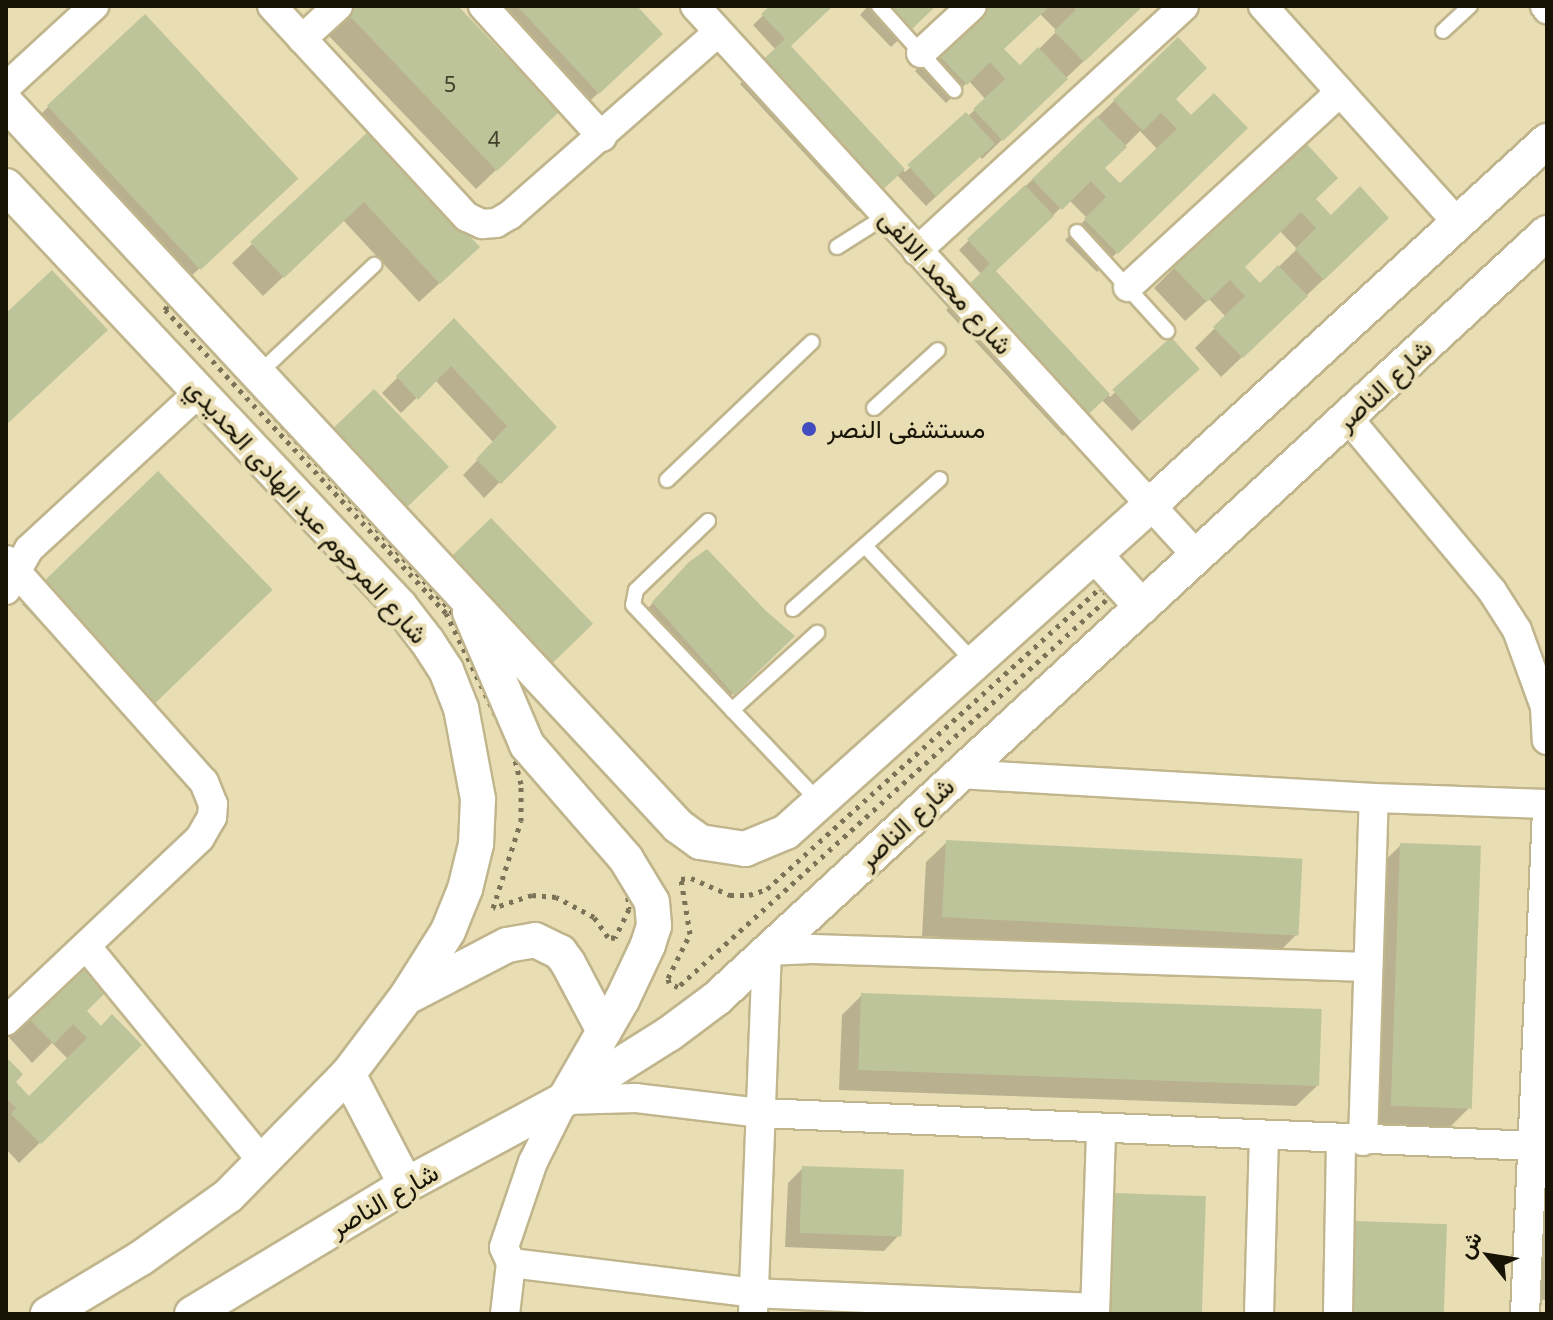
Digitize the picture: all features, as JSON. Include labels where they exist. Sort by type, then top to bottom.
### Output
[{"type":"street","points":[[6,87],[94,6]]},
{"type":"street","points":[[272,6],[467,217],[482,224],[496,223],[510,215],[602,137],[711,16]]},
{"type":"street","points":[[302,39],[338,6]]},
{"type":"street","points":[[483,6],[602,137]]},
{"type":"street","points":[[921,53],[972,6]]},
{"type":"street","points":[[917,251],[1184,6]]},
{"type":"street","points":[[1263,6],[1458,223]]},
{"type":"street","name":"شارع محمد الالفى","points":[[711,16],[917,251],[1198,557]]},
{"type":"street","points":[[1128,287],[1340,92]]},
{"type":"street","name":"شارع المرحوم عبد الهادى الحديدي","points":[[6,103],[465,598]]},
{"type":"street","points":[[465,598],[678,826],[700,842],[721,848],[745,849],[765,843],[786,832],[1095,555],[1547,141]]},
{"type":"street","name":"شارع المرحوم عبد الهادى الحديدي","points":[[6,186],[400,606],[446,670],[461,708],[474,764],[476,844],[465,889],[448,931],[407,996],[348,1074],[263,1162]]},
{"type":"street","points":[[65,249],[95,235],[104,209]]},
{"type":"street","name":"شارع الناصر","points":[[192,1314],[406,1185],[564,1100],[669,1034],[716,999],[1547,233]]},
{"type":"street","points":[[137,326],[147,299],[154,291],[175,285]]},
{"type":"street","points":[[6,1021],[200,838],[212,817],[213,804],[204,782],[9,573],[29,549],[199,392]]},
{"type":"street","points":[[1348,418],[1492,591],[1540,667],[1547,740]]},
{"type":"street","points":[[1095,555],[1142,607]]},
{"type":"street","points":[[465,598],[482,646],[527,745],[626,859],[652,902],[654,926],[648,945],[604,1031],[533,1162],[504,1247],[511,1263],[505,1314]]},
{"type":"street","points":[[959,774],[1374,798],[1547,804]]},
{"type":"street","points":[[1338,1314],[1368,967],[1374,798]]},
{"type":"street","points":[[1525,1314],[1533,1146],[1541,1104],[1547,810]]},
{"type":"street","points":[[407,996],[507,945],[535,940],[560,952],[604,1031]]},
{"type":"street","points":[[48,1314],[194,1222],[263,1162],[86,946]]},
{"type":"street","points":[[754,1304],[767,951],[828,949],[1368,967]]},
{"type":"street","points":[[348,1074],[406,1185]]},
{"type":"street","points":[[564,1100],[636,1098],[760,1113],[1264,1138],[1533,1146]]},
{"type":"street","points":[[511,1263],[754,1304],[1095,1311],[1101,1129]]},
{"type":"street","points":[[1259,1314],[1264,1138]]},
{"type":"lane","points":[[879,6],[954,90]]},
{"type":"lane","points":[[1443,31],[1470,6]]},
{"type":"lane","points":[[837,247],[886,216]]},
{"type":"lane","points":[[1077,232],[1167,331]]},
{"type":"lane","points":[[257,376],[374,265]]},
{"type":"lane","points":[[667,480],[812,342]]},
{"type":"lane","points":[[874,408],[938,350]]},
{"type":"lane","points":[[793,609],[940,479]]},
{"type":"lane","points":[[708,521],[636,590],[632,600],[635,609],[819,802]]},
{"type":"lane","points":[[865,546],[974,662]]},
{"type":"lane","points":[[732,710],[817,633]]},
{"type":"building","points":[[354,6],[458,6],[559,112],[497,171],[347,13]]},
{"type":"building","points":[[517,6],[637,6],[663,34],[599,94]]},
{"type":"building","points":[[770,6],[833,6],[791,46],[905,169],[874,198],[754,68],[785,39],[761,14]]},
{"type":"building","points":[[890,6],[936,6],[912,29]]},
{"type":"building","points":[[979,6],[1050,6],[1004,49],[1020,65],[1038,47],[1068,79],[1003,141],[973,109],[1005,79],[990,62],[967,85],[933,49]]},
{"type":"building","points":[[1072,6],[1143,6],[1084,62],[1054,31],[1076,10]]},
{"type":"building","points":[[145,14],[298,179],[200,270],[47,105]]},
{"type":"building","points":[[1178,37],[1207,68],[1176,99],[1191,115],[1214,93],[1248,128],[1118,254],[1084,219],[1106,197],[1091,181],[1062,210],[1032,179],[1097,116],[1127,147],[1105,168],[1120,183],[1177,129],[1161,113],[1143,131],[1113,100]]},
{"type":"building","points":[[966,112],[995,144],[936,197],[907,165]]},
{"type":"building","points":[[370,130],[480,247],[440,284],[364,202],[284,278],[250,242]]},
{"type":"building","points":[[1305,142],[1338,178],[1316,199],[1331,215],[1360,186],[1389,218],[1324,280],[1295,249],[1316,228],[1301,212],[1245,267],[1260,283],[1278,265],[1308,296],[1243,358],[1213,327],[1245,296],[1230,280],[1207,302],[1173,267]]},
{"type":"building","points":[[1025,185],[1054,216],[996,271],[1110,394],[1079,423],[960,293],[990,264],[967,239]]},
{"type":"building","points":[[52,270],[108,330],[6,425],[6,313]]},
{"type":"building","points":[[454,318],[557,427],[501,484],[476,459],[507,426],[451,366],[418,400],[396,376]]},
{"type":"building","points":[[1171,337],[1200,369],[1141,422],[1112,390]]},
{"type":"building","points":[[374,389],[449,467],[404,510],[329,432]]},
{"type":"building","points":[[158,471],[273,590],[155,703],[41,584]]},
{"type":"building","points":[[491,518],[593,624],[546,669],[444,563]]},
{"type":"building","points":[[707,549],[765,610],[795,636],[734,695],[652,602],[689,562]]},
{"type":"building","points":[[946,840],[1303,859],[1298,936],[942,917]]},
{"type":"building","points":[[1400,843],[1481,846],[1472,1109],[1391,1106]]},
{"type":"building","points":[[77,961],[107,991],[87,1011],[101,1026],[112,1014],[142,1045],[41,1144],[11,1114],[16,1108],[6,1098],[6,1057],[23,1074],[16,1082],[29,1096],[87,1038],[73,1024],[54,1044],[23,1013]]},
{"type":"building","points":[[861,993],[1322,1009],[1319,1086],[858,1070]]},
{"type":"building","points":[[802,1166],[904,1170],[902,1237],[800,1233]]},
{"type":"building","points":[[1114,1193],[1206,1196],[1202,1314],[1110,1314]]},
{"type":"building","points":[[1355,1221],[1447,1224],[1444,1314],[1352,1314]]},
{"type":"place","name":"مستشفى النصر","points":[[809,429]]}]
